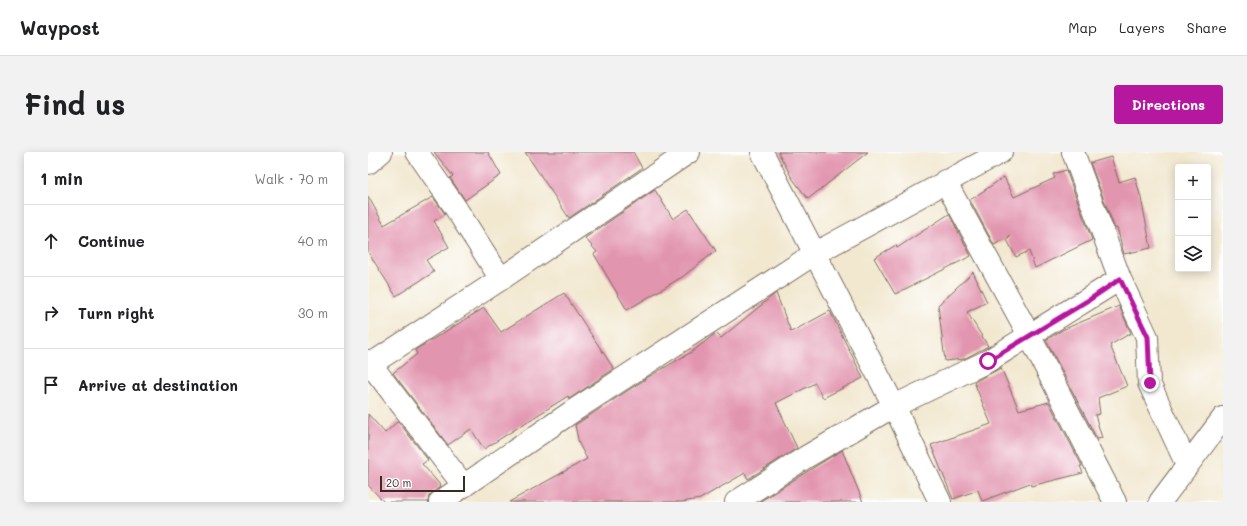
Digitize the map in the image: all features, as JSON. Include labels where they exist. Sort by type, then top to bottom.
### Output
[{"type":"street","points":[[368,163],[381,152]]},
{"type":"street","points":[[417,152],[453,204],[501,279]]},
{"type":"street","points":[[464,486],[369,364],[501,279],[689,152]]},
{"type":"street","points":[[762,152],[894,406],[940,502]]},
{"type":"street","points":[[440,502],[573,411],[814,254],[944,181],[1001,152]]},
{"type":"street","points":[[1073,152],[1120,279],[1148,337],[1150,383],[1187,464]]},
{"type":"street","points":[[944,181],[1029,336],[1115,502]]},
{"type":"street","points":[[736,502],[806,457],[894,406],[988,361],[1089,300],[1120,279]]},
{"type":"street","points":[[1160,502],[1223,418]]},
{"type":"building","points":[[434,152],[488,152],[501,175],[465,200],[450,178],[453,176]]},
{"type":"building","points":[[525,152],[633,152],[642,168],[569,218]]},
{"type":"building","points":[[778,152],[868,152],[808,199],[792,178]]},
{"type":"building","points":[[1111,157],[1119,182],[1135,177],[1141,198],[1151,248],[1124,254],[1117,228],[1115,229],[1090,163]]},
{"type":"building","points":[[1066,170],[1092,240],[1035,268],[1029,251],[1016,257],[1007,240],[1011,236],[994,245],[970,200],[1004,177],[1014,197],[1055,178],[1053,174]]},
{"type":"building","points":[[655,190],[673,219],[688,209],[716,251],[682,277],[627,310],[594,254],[597,252],[585,238]]},
{"type":"building","points":[[368,196],[384,225],[433,197],[445,214],[434,221],[449,247],[426,260],[434,272],[396,296],[368,252]]},
{"type":"building","points":[[949,214],[971,256],[895,294],[874,258],[896,245],[897,248]]},
{"type":"building","points":[[973,272],[987,302],[967,312],[988,346],[964,359],[945,361],[938,305]]},
{"type":"building","points":[[564,293],[614,369],[569,399],[568,396],[484,449],[471,429],[448,445],[393,373],[417,354],[415,350],[484,308],[501,332]]},
{"type":"building","points":[[776,293],[791,332],[830,311],[863,378],[823,398],[815,383],[776,403],[797,448],[748,479],[745,473],[700,499],[682,502],[509,502],[587,459],[579,444],[575,425],[650,376],[693,351],[716,333],[721,338]]},
{"type":"building","points":[[1119,306],[1131,333],[1110,345],[1127,386],[1098,398],[1100,414],[1095,415],[1102,438],[1097,439],[1046,340],[1062,330]]},
{"type":"building","points":[[1001,368],[1019,410],[1049,402],[1082,466],[1080,466],[1083,473],[1031,486],[1030,483],[982,501],[978,490],[953,499],[931,445],[991,424],[974,382]]},
{"type":"building","points":[[368,414],[385,433],[398,421],[428,460],[422,464],[441,486],[429,496],[428,502],[384,502],[368,485]]},
{"type":"building","points":[[842,450],[863,502],[759,502],[813,468]]},
{"type":"route","points":[[988,361],[1089,300],[1120,279],[1148,337],[1150,383]]}]
